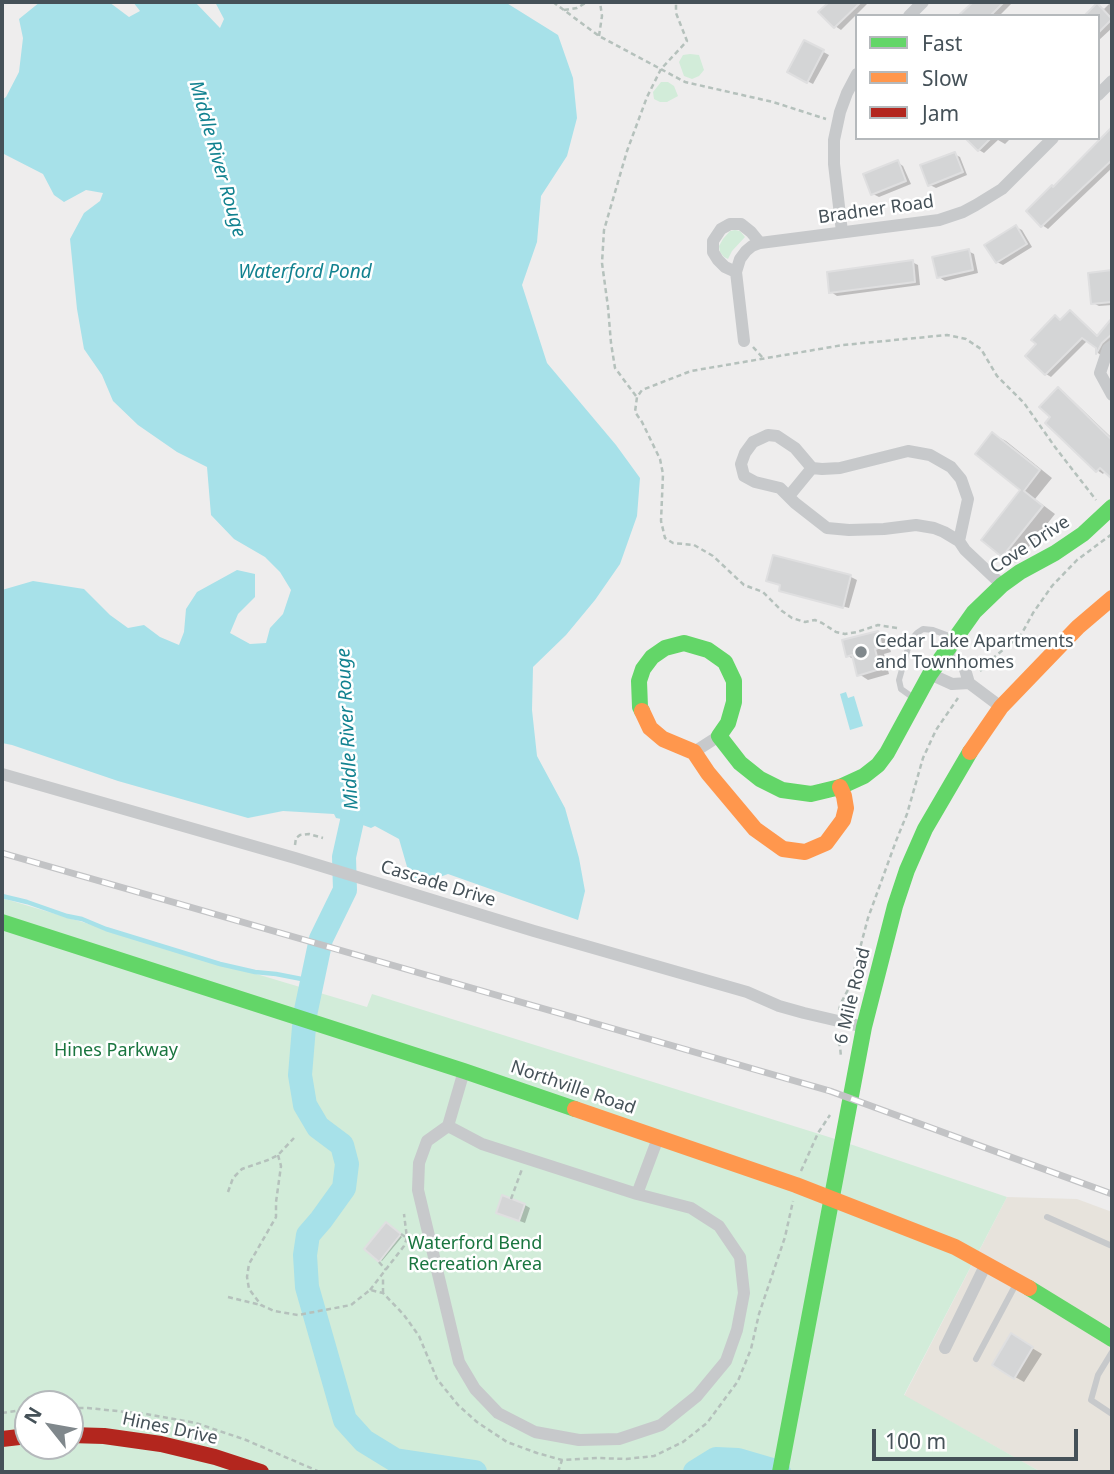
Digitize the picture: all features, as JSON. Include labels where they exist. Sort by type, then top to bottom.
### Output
[{"type":"street","points":[[842,232],[834,164],[834,139],[847,93],[855,78]]},
{"type":"street","name":"Bradner Road","points":[[760,243],[939,220],[963,212],[1002,188],[1052,140]]},
{"type":"street","points":[[736,272],[725,267],[713,252],[713,241],[721,229],[730,224],[741,224],[760,243],[746,251],[736,272],[744,341]]},
{"type":"street","points":[[1112,346],[1108,349],[1100,373],[1112,395]]},
{"type":"street","points":[[959,541],[968,499],[961,479],[951,467],[930,455],[908,451],[840,468],[812,468],[794,448],[777,436],[768,435],[753,442],[745,453],[741,464],[744,475],[755,482],[780,488],[827,528],[849,530],[916,525],[944,532],[959,541],[1002,585]]},
{"type":"street","points":[[789,496],[812,468]]},
{"type":"street","name":"Cove Drive","points":[[719,736],[740,764],[760,779],[782,790],[811,793],[840,787],[864,776],[878,765],[887,753],[930,674],[974,611],[1020,572],[1083,534],[1106,506]]},
{"type":"street","name":"6 Mile Road","points":[[780,1472],[864,1027],[907,870],[947,789],[1001,707],[1078,626],[1112,598]]},
{"type":"street","points":[[694,752],[719,736],[727,723],[734,702],[734,681],[725,663],[708,650],[684,643],[665,648],[652,657],[643,669],[639,681],[640,706],[650,728],[656,734],[694,752],[754,829],[783,849],[805,852],[826,843],[843,820],[846,808],[840,787]]},
{"type":"street","points":[[950,644],[964,666],[969,683],[1001,707]]},
{"type":"street","points":[[930,674],[952,684],[969,683]]},
{"type":"street","name":"Cascade Drive","points":[[2,774],[324,867],[534,932],[747,992],[779,1006],[864,1027]]},
{"type":"street","name":"Northville Road","points":[[2,922],[464,1071],[831,1198],[955,1247],[1052,1301],[1112,1339]]},
{"type":"street","points":[[448,1126],[482,1144],[637,1194],[691,1208],[719,1226],[740,1256],[744,1293],[737,1330],[726,1362],[697,1396],[661,1425],[619,1439],[579,1440],[535,1432],[498,1413],[475,1389],[459,1362],[418,1190],[419,1163],[427,1141],[448,1126],[464,1071]]},
{"type":"street","points":[[637,1194],[658,1138]]},
{"type":"street","points":[[945,1348],[986,1264]]},
{"type":"street","name":"Hines Drive","points":[[84,1435],[161,1444],[261,1472]]},
{"type":"lane","points":[[916,700],[901,689],[899,680],[910,641],[923,629],[933,630],[950,644]]},
{"type":"lane","points":[[1047,1217],[1112,1246]]},
{"type":"lane","points":[[976,1359],[1017,1282]]},
{"type":"lane","points":[[1112,1352],[1098,1375],[1091,1400],[1112,1414]]},
{"type":"path","points":[[553,2],[599,36],[685,82],[773,102],[837,123]]},
{"type":"path","points":[[564,10],[577,8],[587,2]]},
{"type":"path","points":[[599,36],[603,16],[600,2]]},
{"type":"path","points":[[637,397],[615,368],[602,263],[604,230],[627,151],[648,97],[662,69],[687,41],[676,13],[676,2]]},
{"type":"path","points":[[897,628],[878,625],[845,634],[815,620],[805,622],[792,618],[763,592],[744,585],[713,556],[694,545],[673,543],[665,538],[661,521],[663,474],[653,443],[635,412],[637,397],[642,390],[691,371],[843,345],[947,335],[966,339],[981,348],[997,376],[1024,402],[1055,447],[1106,506]]},
{"type":"path","points":[[295,859],[296,838],[309,834],[323,838]]},
{"type":"path","points":[[228,1192],[233,1178],[242,1169],[278,1155],[294,1138]]},
{"type":"path","points":[[261,1305],[249,1289],[247,1277],[249,1264],[276,1217],[281,1166],[278,1155]]},
{"type":"path","points":[[511,1199],[526,1158]]},
{"type":"path","points":[[228,1297],[274,1311],[299,1315],[351,1305],[370,1290],[404,1246],[407,1238],[404,1214]]},
{"type":"path","points":[[401,1234],[407,1238]]},
{"type":"path","points":[[379,1262],[386,1270]]},
{"type":"path","points":[[383,1275],[383,1293]]},
{"type":"path","points":[[370,1290],[383,1293],[404,1315],[419,1336],[437,1380],[458,1405],[477,1422],[507,1442],[562,1460],[558,1472]]},
{"type":"path","points":[[84,1408],[146,1414],[196,1423],[246,1440],[320,1472]]},
{"type":"shaded area","points":[[1007,1197],[1077,1199],[1112,1212],[1112,1472],[1041,1472],[904,1396]]},
{"type":"green space","points":[[683,55],[699,55],[704,70],[692,79],[684,76],[679,62]]},
{"type":"green space","points":[[661,82],[674,86],[678,96],[667,102],[654,99],[653,92]]},
{"type":"green space","points":[[735,230],[745,237],[728,259],[720,252],[719,246],[730,231]]},
{"type":"green space","points":[[2,898],[367,1007],[372,994],[832,1138],[1007,1197],[904,1395],[1041,1472],[2,1472]]},
{"type":"water","name":"Waterford Pond","points":[[40,2],[109,2],[129,17],[140,11],[133,2],[195,2],[220,28],[224,19],[215,2],[505,2],[558,35],[573,78],[577,118],[567,156],[541,196],[537,242],[522,285],[547,363],[640,478],[637,516],[620,564],[566,635],[533,667],[532,710],[537,756],[565,808],[585,891],[578,920],[448,874],[429,881],[410,877],[399,839],[375,826],[371,828],[336,818],[334,814],[283,811],[248,818],[118,781],[2,743],[2,590],[33,581],[84,589],[110,615],[128,628],[144,625],[160,637],[179,645],[184,632],[186,609],[197,592],[237,570],[255,574],[255,597],[238,614],[230,633],[250,644],[266,643],[270,628],[283,614],[291,590],[280,572],[265,557],[234,539],[211,515],[207,467],[177,452],[138,425],[113,401],[102,375],[84,349],[70,239],[84,213],[100,201],[103,193],[86,190],[64,202],[54,195],[43,174],[2,153],[2,100],[19,72],[23,38],[19,19]]},
{"type":"water","points":[[846,692],[848,698],[854,696],[863,726],[850,730],[840,694]]},
{"type":"building","points":[[829,2],[861,2],[834,28],[818,12]]},
{"type":"building","points":[[973,2],[1004,2],[992,14],[960,14]]},
{"type":"building","points":[[1097,3],[1112,19],[1100,31],[1100,14],[1086,14]]},
{"type":"building","points":[[804,40],[824,50],[807,83],[787,72]]},
{"type":"building","points":[[1112,127],[1112,160],[1041,227],[1026,211]]},
{"type":"building","points":[[967,140],[989,140],[978,151]]},
{"type":"building","points":[[955,152],[963,172],[928,186],[920,165]]},
{"type":"building","points":[[898,160],[906,181],[871,195],[863,174]]},
{"type":"building","points":[[1016,225],[1027,244],[996,263],[984,245]]},
{"type":"building","points":[[969,249],[973,270],[937,278],[932,257]]},
{"type":"building","points":[[913,260],[915,282],[829,293],[827,272]]},
{"type":"building","points":[[1112,270],[1112,302],[1091,304],[1088,273]]},
{"type":"building","points":[[1070,310],[1097,336],[1112,318],[1112,334],[1102,343],[1096,354],[1096,348],[1082,338],[1045,375],[1025,356],[1036,344],[1031,340],[1055,315],[1060,320]]},
{"type":"building","points":[[1058,387],[1112,440],[1112,479],[1100,468],[1096,472],[1045,423],[1050,417],[1039,407]]},
{"type":"building","points":[[992,432],[1040,470],[1024,491],[1043,506],[1002,557],[981,540],[1020,490],[975,454]]},
{"type":"building","points":[[773,555],[851,575],[843,608],[779,591],[780,585],[766,581]]},
{"type":"building","name":"Cedar Lake Apartments and Townhomes","points":[[878,631],[882,647],[875,649],[880,669],[857,676],[852,655],[846,657],[842,640]]},
{"type":"building","points":[[502,1195],[525,1204],[519,1221],[496,1213]]},
{"type":"building","points":[[386,1222],[401,1234],[379,1262],[364,1249]]},
{"type":"building","points":[[1011,1333],[1033,1347],[1014,1379],[992,1365]]},
{"type":"waterway","name":"Middle River Rouge","points":[[352,821],[344,857],[345,890],[321,939],[305,1015],[300,1075],[305,1105],[318,1127],[342,1145],[347,1164],[344,1188],[308,1235],[305,1255],[307,1287],[345,1420],[364,1441],[395,1460],[475,1472]]},
{"type":"waterway","points":[[2,896],[220,964],[312,981]]},
{"type":"waterway","name":"Middle River Rouge","points":[[695,1472],[716,1459],[738,1460],[779,1472]]},
{"type":"railway","points":[[2,853],[830,1091],[1112,1194]]},
{"type":"traffic: fast","points":[[642,711],[639,681],[643,669],[652,657],[665,648],[684,643],[708,650],[725,662],[734,681],[734,702],[728,723],[719,736],[740,763],[760,779],[782,790],[811,794],[840,787],[864,776],[878,765],[930,674],[974,612],[1002,585],[1083,534],[1112,507]]},
{"type":"traffic: fast","points":[[780,1472],[864,1027],[895,906],[925,829],[970,752]]},
{"type":"traffic: fast","points":[[2,922],[575,1109]]},
{"type":"traffic: fast","points":[[1029,1288],[1112,1339]]},
{"type":"traffic: slow","points":[[970,752],[1001,707],[1078,627],[1112,598]]},
{"type":"traffic: slow","points":[[642,711],[650,728],[663,739],[694,752],[755,829],[783,849],[805,852],[826,843],[843,820],[846,808],[840,787]]},
{"type":"traffic: slow","points":[[575,1109],[796,1185],[955,1247],[1029,1288]]},
{"type":"traffic: jam","points":[[84,1435],[161,1444],[261,1472]]},
{"type":"traffic: jam","points":[[2,1439],[14,1438]]},
{"type":"place","name":"Cedar Lake Apartments and Townhomes","points":[[861,652]]},
{"type":"park label","name":"Hines Parkway","points":[[116,1051]]},
{"type":"park label","name":"Waterford Bend Recreation Area","points":[[475,1254]]}]
